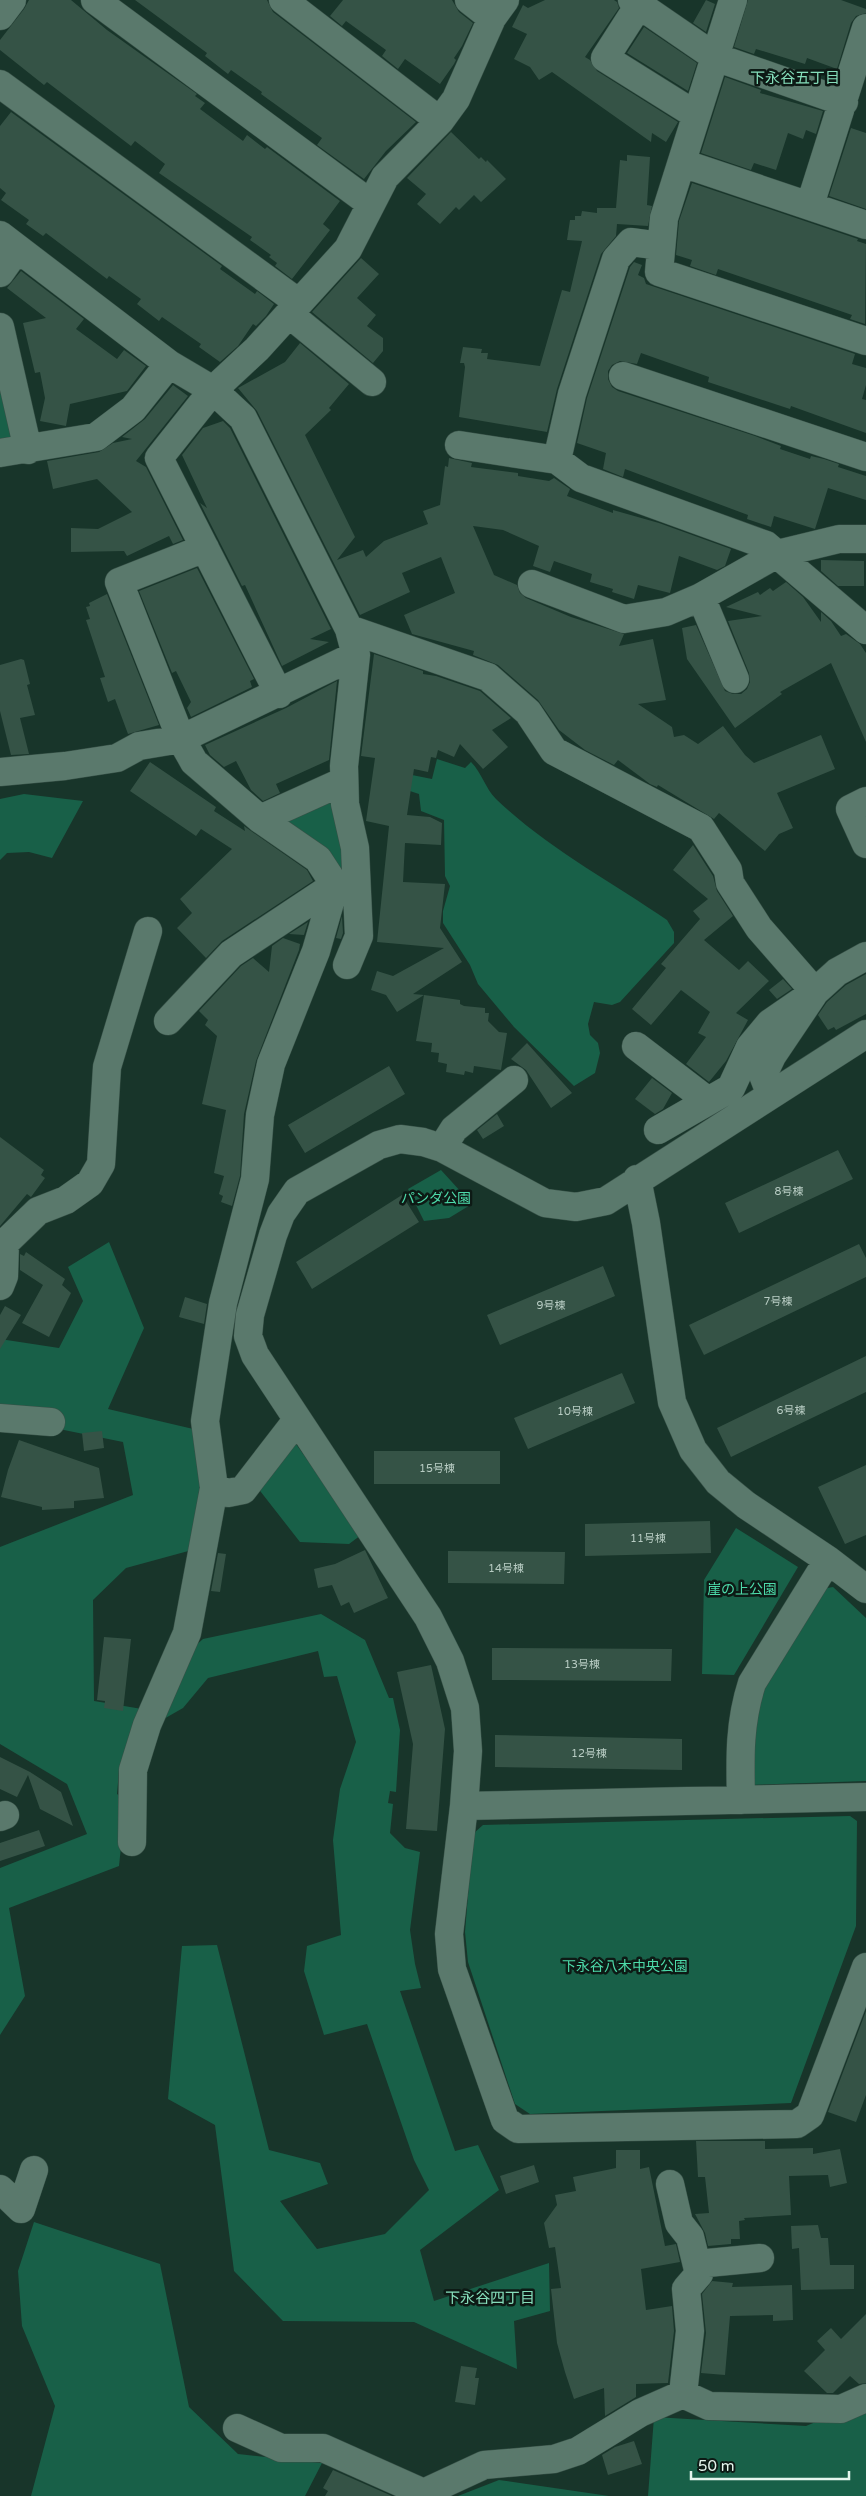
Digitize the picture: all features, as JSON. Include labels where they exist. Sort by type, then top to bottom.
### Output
[{"type":"street","points":[[0,16],[12,0]]},
{"type":"street","points":[[95,0],[371,204]]},
{"type":"street","points":[[283,0],[440,121]]},
{"type":"street","points":[[279,694],[159,458],[212,390],[257,350],[348,249],[385,177],[440,121],[456,99],[499,9],[468,0]]},
{"type":"street","points":[[733,0],[664,218],[659,272],[866,341]]},
{"type":"street","points":[[696,115],[605,58],[636,2],[715,57],[844,102]]},
{"type":"street","points":[[810,205],[866,28]]},
{"type":"street","points":[[0,84],[294,308],[372,382]]},
{"type":"street","points":[[682,163],[866,225]]},
{"type":"street","points":[[0,274],[9,242],[169,364],[212,390],[243,418],[358,626],[344,766],[345,804],[355,848],[358,884],[358,936],[347,965]]},
{"type":"street","points":[[557,460],[572,394],[616,260],[631,242],[662,246]]},
{"type":"street","points":[[0,327],[28,450]]},
{"type":"street","points":[[0,453],[28,450],[96,437],[133,409],[169,364]]},
{"type":"street","points":[[623,376],[866,457]]},
{"type":"street","points":[[459,444],[557,460],[581,478],[766,545],[860,621]]},
{"type":"street","points":[[532,584],[624,619],[666,612],[702,597],[777,554],[839,539],[866,539]]},
{"type":"street","points":[[132,1842],[133,1770],[147,1724],[188,1633],[214,1488],[205,1421],[223,1303],[255,1179],[260,1115],[272,1064],[316,950],[335,885],[318,859],[260,819],[194,762],[181,739],[119,582],[204,548]]},
{"type":"street","points":[[702,597],[735,679]]},
{"type":"street","points":[[358,626],[488,677],[528,712],[554,751],[701,828],[728,870],[730,884],[759,928],[815,992]]},
{"type":"street","points":[[0,772],[65,766],[117,758],[139,746],[181,739],[279,694],[356,655]]},
{"type":"street","points":[[260,819],[344,781]]},
{"type":"street","points":[[866,801],[850,808],[866,844]]},
{"type":"street","points":[[168,1021],[232,954],[335,885]]},
{"type":"street","points":[[0,1286],[4,1276],[5,1243],[38,1211],[66,1200],[90,1183],[101,1164],[107,1067],[148,931]]},
{"type":"street","points":[[658,1130],[730,1088],[750,1047],[770,1023],[815,992],[837,972],[866,956]]},
{"type":"street","points":[[770,1093],[763,1075],[769,1062],[815,992]]},
{"type":"street","points":[[866,1034],[636,1179],[606,1201],[576,1207],[545,1203],[442,1148],[422,1142],[400,1139],[379,1145],[297,1191],[281,1214],[250,1315],[248,1336],[255,1355],[428,1617],[450,1661],[465,1708],[468,1751],[464,1806],[449,1934],[452,1969],[506,2120],[518,2130],[797,2124],[810,2115],[866,1967]]},
{"type":"street","points":[[636,1046],[708,1101]]},
{"type":"street","points":[[442,1148],[454,1129],[514,1080]]},
{"type":"street","points":[[636,1179],[646,1223],[672,1402],[693,1450],[718,1482],[746,1505],[828,1560],[866,1589]]},
{"type":"street","points":[[0,1418],[51,1422]]},
{"type":"street","points":[[214,1488],[228,1492],[243,1490],[297,1420]]},
{"type":"street","points":[[741,1800],[739,1748],[745,1704],[752,1682],[828,1560]]},
{"type":"street","points":[[464,1806],[866,1798]]},
{"type":"street","points":[[0,2189],[21,2209],[34,2170]]},
{"type":"street","points":[[670,2184],[679,2223],[690,2237],[699,2274],[686,2289],[690,2332],[683,2394]]},
{"type":"street","points":[[697,2264],[760,2258]]},
{"type":"street","points":[[237,2428],[281,2448],[323,2448],[425,2495],[484,2465],[554,2459],[578,2450],[640,2413],[683,2394],[710,2406],[840,2409],[866,2398]]},
{"type":"green space","points":[[0,357],[21,442],[0,444]]},
{"type":"green space","points":[[437,759],[465,768],[471,762],[492,795],[515,816],[557,848],[667,920],[674,932],[674,943],[620,1002],[612,1005],[594,1002],[588,1024],[590,1035],[598,1043],[600,1053],[595,1073],[574,1086],[514,1027],[478,984],[470,965],[443,923],[443,911],[450,886],[445,876],[444,820],[421,811],[419,794],[404,789],[407,774],[432,779]]},
{"type":"green space","points":[[24,794],[83,801],[52,858],[29,852],[7,853],[0,860],[0,799]]},
{"type":"green space","points":[[340,795],[347,881],[281,822]]},
{"type":"green space","name":"パンダ公園","points":[[441,1170],[472,1204],[449,1218],[424,1221],[408,1189]]},
{"type":"green space","points":[[109,1242],[144,1328],[108,1409],[206,1432],[192,1550],[126,1568],[93,1600],[94,1701],[142,1709],[169,1669],[203,1639],[321,1614],[365,1640],[389,1698],[393,1698],[400,1730],[396,1792],[390,1791],[388,1803],[393,1804],[390,1833],[405,1848],[420,1852],[410,1930],[421,1988],[400,1991],[455,2151],[478,2145],[499,2190],[420,2250],[434,2301],[549,2263],[550,2311],[514,2321],[517,2369],[414,2322],[283,2321],[234,2271],[215,2125],[168,2099],[182,1946],[217,1945],[269,2150],[320,2163],[328,2184],[280,2201],[317,2249],[385,2234],[429,2190],[414,2160],[367,2024],[324,2035],[304,1971],[307,1946],[341,1935],[333,1840],[340,1789],[356,1742],[337,1676],[324,1677],[318,1651],[208,1678],[183,1708],[141,1732],[128,1770],[119,1771],[117,1794],[126,1800],[119,1866],[9,1908],[25,1996],[0,2035],[0,1868],[87,1834],[67,1784],[0,1744],[0,1547],[133,1495],[123,1442],[0,1417],[0,1339],[59,1348],[83,1301],[68,1267]]},
{"type":"green space","points":[[296,1444],[361,1535],[349,1544],[300,1542],[257,1487]]},
{"type":"green space","name":"崖の上公園","points":[[736,1528],[798,1567],[734,1675],[702,1674],[704,1580]]},
{"type":"green space","points":[[833,1587],[866,1618],[866,1781],[748,1785],[755,1684],[816,1590]]},
{"type":"green space","name":"下永谷八木中央公園","points":[[850,1816],[857,1821],[856,1926],[791,2103],[530,2114],[515,2104],[468,1962],[465,1932],[473,1834],[483,1825]]},
{"type":"green space","points":[[34,2222],[160,2264],[189,2407],[238,2454],[322,2463],[305,2496],[31,2496],[55,2406],[22,2326],[18,2271]]},
{"type":"green space","points":[[866,2401],[866,2496],[648,2496],[654,2417],[806,2426]]},
{"type":"green space","points":[[499,2480],[609,2496],[458,2496]]},
{"type":"building","points":[[29,0],[71,0],[107,30],[197,94],[195,96],[205,103],[200,109],[243,141],[247,135],[265,149],[267,147],[340,201],[323,224],[330,230],[292,279],[275,266],[277,263],[269,257],[271,255],[250,240],[252,237],[159,173],[165,164],[135,141],[131,146],[47,82],[44,85],[0,50],[0,40]]},
{"type":"building","points":[[135,0],[267,0],[273,12],[416,122],[386,151],[364,179],[317,145],[322,138],[231,70],[228,74],[205,56],[207,53]]},
{"type":"building","points":[[343,0],[452,0],[459,12],[473,23],[454,58],[456,60],[454,64],[440,84],[405,59],[398,69],[382,56],[386,50],[346,21],[342,26],[330,16]]},
{"type":"building","points":[[545,0],[614,0],[617,2],[619,8],[585,57],[590,60],[597,71],[678,122],[666,142],[652,133],[651,142],[552,72],[539,80],[530,67],[514,59],[527,34],[512,27],[523,5],[528,8]]},
{"type":"building","points":[[706,0],[715,4],[706,32],[693,23]]},
{"type":"building","points":[[748,0],[841,0],[866,9],[866,13],[856,16],[851,23],[837,69],[807,58],[805,64],[756,49],[754,54],[734,47]]},
{"type":"building","points":[[644,27],[697,63],[688,91],[627,53]]},
{"type":"building","points":[[725,77],[761,90],[760,93],[823,111],[816,134],[806,130],[803,139],[788,133],[776,170],[754,163],[751,170],[701,153]]},
{"type":"building","points":[[11,112],[222,266],[220,269],[255,294],[257,291],[274,304],[266,316],[256,326],[253,324],[238,346],[220,362],[199,347],[201,344],[162,317],[159,321],[137,304],[141,299],[109,276],[107,279],[46,233],[43,236],[26,224],[29,220],[1,200],[6,193],[0,188],[0,126]]},
{"type":"building","points":[[851,128],[866,133],[866,209],[829,196]]},
{"type":"building","points":[[451,132],[479,159],[481,157],[486,162],[487,160],[506,179],[481,202],[474,195],[459,210],[456,207],[440,224],[417,204],[426,194],[407,178]]},
{"type":"building","points":[[627,155],[650,157],[647,205],[652,206],[648,226],[617,224],[616,236],[601,254],[557,389],[547,432],[459,417],[465,367],[464,363],[460,363],[463,347],[482,349],[481,353],[488,353],[487,359],[540,366],[562,290],[570,292],[582,241],[567,240],[570,220],[575,220],[575,216],[581,216],[582,211],[597,213],[597,208],[616,208],[620,160],[627,161]]},
{"type":"building","points":[[692,183],[858,239],[857,241],[866,244],[865,324],[850,319],[852,315],[718,269],[716,275],[690,266],[692,260],[676,255],[679,221]]},
{"type":"building","points":[[361,258],[379,274],[357,298],[376,315],[367,326],[383,338],[383,351],[373,363],[312,312]]},
{"type":"building","points":[[634,262],[642,265],[638,275],[644,278],[646,284],[855,354],[852,364],[866,368],[866,385],[862,399],[866,400],[866,433],[791,406],[790,409],[708,382],[709,377],[641,353],[637,364],[620,361],[612,365],[608,371],[608,379],[612,387],[618,391],[755,436],[781,446],[780,449],[810,459],[811,456],[824,459],[839,464],[838,467],[866,476],[866,500],[828,488],[815,529],[774,516],[771,527],[747,519],[748,515],[625,469],[623,477],[603,469],[606,453],[577,443],[587,398],[630,267]]},
{"type":"building","points":[[21,271],[84,319],[76,329],[117,359],[124,350],[146,366],[127,391],[70,404],[66,426],[40,421],[45,398],[40,372],[35,373],[23,323],[46,318],[7,288]]},
{"type":"building","points":[[300,343],[349,384],[329,408],[331,410],[305,435],[355,537],[337,560],[363,550],[366,557],[384,541],[428,524],[423,511],[440,505],[445,466],[448,467],[449,458],[472,463],[471,467],[518,473],[518,476],[549,481],[554,478],[570,489],[567,496],[613,513],[613,510],[659,523],[731,549],[725,566],[717,570],[679,556],[670,593],[638,585],[634,599],[612,592],[613,589],[590,582],[592,574],[554,561],[550,572],[533,566],[539,546],[503,530],[473,526],[494,575],[517,585],[520,593],[526,598],[571,617],[624,634],[619,646],[653,639],[666,700],[638,704],[672,727],[674,737],[684,735],[698,744],[723,726],[745,755],[754,763],[821,735],[835,769],[777,793],[793,828],[779,834],[765,851],[719,813],[714,819],[658,785],[657,787],[650,784],[618,760],[614,765],[585,750],[559,730],[538,700],[498,665],[473,655],[474,651],[412,634],[404,615],[455,593],[441,557],[402,573],[410,592],[360,615],[257,411],[238,388],[285,362]]},
{"type":"building","points":[[173,385],[188,396],[136,461],[146,467],[183,540],[173,544],[169,536],[127,556],[124,551],[71,552],[71,528],[98,529],[132,512],[97,479],[53,489],[47,461],[99,452],[113,443],[132,439],[122,437],[145,419]]},
{"type":"building","points":[[223,421],[230,428],[331,629],[310,639],[329,642],[282,666],[245,585],[242,586],[200,503],[207,508],[182,455],[203,428]]},
{"type":"building","points":[[821,560],[864,561],[864,586],[838,586],[821,571]]},
{"type":"building","points":[[197,568],[254,679],[250,681],[252,687],[191,717],[187,708],[191,702],[176,671],[172,673],[139,591]]},
{"type":"building","points":[[786,582],[803,597],[821,622],[821,612],[831,621],[841,636],[846,634],[860,644],[866,653],[866,742],[831,663],[780,692],[782,694],[735,728],[687,659],[682,628],[696,625],[725,691],[741,694],[747,689],[750,682],[749,673],[728,621],[762,616],[726,607],[758,592],[760,595],[770,588],[773,591]]},
{"type":"building","points":[[107,594],[159,725],[128,734],[115,699],[108,702],[100,678],[105,677],[86,620],[90,619],[86,607],[90,606],[89,603]]},
{"type":"building","points":[[374,654],[423,671],[423,674],[436,676],[480,691],[511,718],[492,730],[508,747],[483,769],[460,744],[454,757],[438,750],[436,758],[431,757],[428,772],[414,769],[407,815],[430,817],[442,823],[441,845],[405,843],[403,882],[445,884],[440,928],[462,962],[413,994],[424,995],[397,1012],[386,995],[371,990],[377,971],[393,976],[444,948],[377,942],[389,826],[366,821],[375,758],[361,756]]},
{"type":"building","points":[[21,659],[24,660],[30,684],[27,685],[35,715],[20,718],[29,754],[11,755],[0,711],[0,665]]},
{"type":"building","points":[[337,681],[329,760],[276,784],[280,793],[263,801],[251,790],[236,761],[224,767],[210,755],[205,745],[286,708]]},
{"type":"building","points":[[150,762],[216,807],[214,811],[245,831],[244,826],[307,870],[313,881],[222,941],[206,958],[177,928],[192,913],[180,899],[232,849],[201,829],[196,836],[130,791]]},
{"type":"building","points":[[693,845],[713,876],[717,891],[733,916],[704,940],[739,970],[748,961],[769,981],[736,1013],[748,1020],[726,1061],[709,1082],[686,1064],[706,1037],[698,1033],[710,1012],[681,990],[651,1025],[632,1009],[666,968],[661,964],[700,919],[693,911],[708,899],[673,870]]},
{"type":"building","points":[[342,916],[343,933],[341,939],[336,938]]},
{"type":"building","points":[[308,922],[304,935],[289,934]]},
{"type":"building","points":[[283,938],[300,944],[299,950],[256,1061],[244,1114],[240,1176],[232,1206],[221,1202],[223,1196],[219,1194],[224,1176],[214,1173],[226,1110],[202,1104],[217,1036],[205,1025],[208,1020],[199,1011],[241,966],[253,958],[269,972],[272,946]]},
{"type":"building","points":[[866,974],[866,1014],[836,1030],[834,1027],[828,1030],[818,1015],[827,1002],[846,985]]},
{"type":"building","points":[[783,979],[792,989],[777,999],[769,990]]},
{"type":"building","points":[[424,995],[460,1000],[460,1004],[464,1006],[485,1008],[485,1013],[489,1013],[488,1021],[499,1032],[507,1033],[501,1070],[474,1066],[473,1073],[465,1071],[464,1075],[446,1072],[447,1064],[438,1062],[439,1053],[431,1052],[432,1043],[416,1041]]},
{"type":"building","points":[[527,1043],[572,1093],[551,1108],[526,1070],[511,1059]]},
{"type":"building","points":[[389,1066],[405,1094],[305,1153],[288,1125]]},
{"type":"building","points":[[652,1078],[672,1093],[663,1109],[655,1114],[635,1099]]},
{"type":"building","points":[[497,1114],[504,1126],[483,1139],[477,1130]]},
{"type":"building","points":[[0,1137],[44,1170],[41,1175],[45,1178],[31,1197],[27,1194],[0,1226]]},
{"type":"building","points":[[838,1150],[853,1179],[739,1233],[725,1203]]},
{"type":"building","points":[[402,1195],[419,1222],[312,1289],[296,1262]]},
{"type":"building","points":[[859,1244],[866,1258],[866,1277],[704,1355],[689,1325]]},
{"type":"building","points":[[26,1252],[65,1279],[62,1285],[71,1293],[49,1337],[22,1323],[43,1285],[20,1270],[20,1254],[24,1256]]},
{"type":"building","points":[[603,1266],[615,1296],[500,1345],[487,1315]]},
{"type":"building","points":[[185,1297],[207,1304],[204,1324],[179,1317]]},
{"type":"building","points":[[5,1306],[21,1315],[0,1349],[0,1315]]},
{"type":"building","points":[[866,1356],[866,1392],[731,1457],[717,1428]]},
{"type":"building","points":[[622,1373],[635,1403],[528,1449],[514,1418]]},
{"type":"building","points":[[102,1431],[104,1448],[84,1451],[82,1433]]},
{"type":"building","points":[[19,1440],[99,1468],[104,1498],[74,1501],[74,1508],[42,1510],[42,1507],[1,1497]]},
{"type":"building","points":[[374,1451],[500,1451],[500,1484],[374,1484]]},
{"type":"building","points":[[866,1465],[866,1535],[845,1544],[818,1487]]},
{"type":"building","points":[[710,1521],[711,1553],[585,1556],[585,1524]]},
{"type":"building","points":[[365,1550],[388,1598],[354,1613],[349,1602],[341,1606],[332,1585],[318,1588],[314,1569],[335,1564]]},
{"type":"building","points":[[448,1551],[565,1552],[564,1584],[448,1583]]},
{"type":"building","points":[[218,1553],[226,1554],[220,1592],[211,1591]]},
{"type":"building","points":[[104,1637],[131,1639],[123,1711],[104,1708],[105,1701],[97,1700]]},
{"type":"building","points":[[492,1648],[672,1649],[671,1681],[492,1680]]},
{"type":"building","points":[[431,1665],[445,1729],[437,1831],[406,1829],[413,1744],[397,1672]]},
{"type":"building","points":[[495,1735],[682,1739],[682,1770],[495,1767]]},
{"type":"building","points":[[0,1757],[30,1772],[61,1792],[73,1826],[40,1809],[28,1775],[17,1797],[0,1789]]},
{"type":"building","points":[[39,1830],[45,1846],[0,1861],[0,1843]]},
{"type":"building","points":[[866,2011],[866,2095],[856,2122],[828,2112]]},
{"type":"building","points":[[696,2141],[765,2141],[765,2149],[813,2148],[813,2154],[840,2149],[847,2183],[830,2187],[828,2175],[789,2176],[791,2215],[744,2218],[745,2220],[739,2221],[740,2239],[731,2239],[731,2244],[708,2246],[705,2233],[695,2214],[709,2213],[705,2177],[698,2177]]},
{"type":"building","points":[[616,2150],[640,2150],[640,2169],[649,2167],[665,2246],[676,2244],[680,2262],[641,2269],[646,2310],[672,2306],[674,2331],[668,2383],[636,2384],[636,2397],[605,2416],[604,2388],[574,2399],[565,2372],[557,2343],[551,2289],[561,2288],[555,2247],[549,2248],[544,2223],[557,2205],[555,2195],[576,2191],[573,2177],[616,2168]]},
{"type":"building","points":[[534,2165],[539,2182],[506,2194],[500,2176]]},
{"type":"building","points":[[818,2225],[821,2238],[828,2238],[830,2265],[854,2265],[854,2289],[801,2290],[799,2248],[792,2249],[791,2226]]},
{"type":"building","points":[[712,2281],[733,2283],[732,2287],[792,2285],[793,2320],[773,2321],[773,2315],[730,2316],[725,2375],[701,2373],[706,2333],[702,2294]]},
{"type":"building","points":[[866,2314],[866,2383],[859,2384],[850,2376],[833,2393],[827,2393],[804,2371],[825,2350],[817,2341],[831,2328],[841,2339]]},
{"type":"building","points":[[461,2366],[477,2368],[475,2378],[479,2378],[475,2405],[455,2402]]},
{"type":"building","points":[[634,2441],[642,2464],[608,2475],[602,2455],[615,2447]]},
{"type":"building","points":[[333,2470],[392,2496],[325,2496],[328,2491],[323,2488]]},
{"type":"district","name":"下永谷五丁目","points":[[795,78]]},
{"type":"district","name":"下永谷四丁目","points":[[490,2298]]}]
